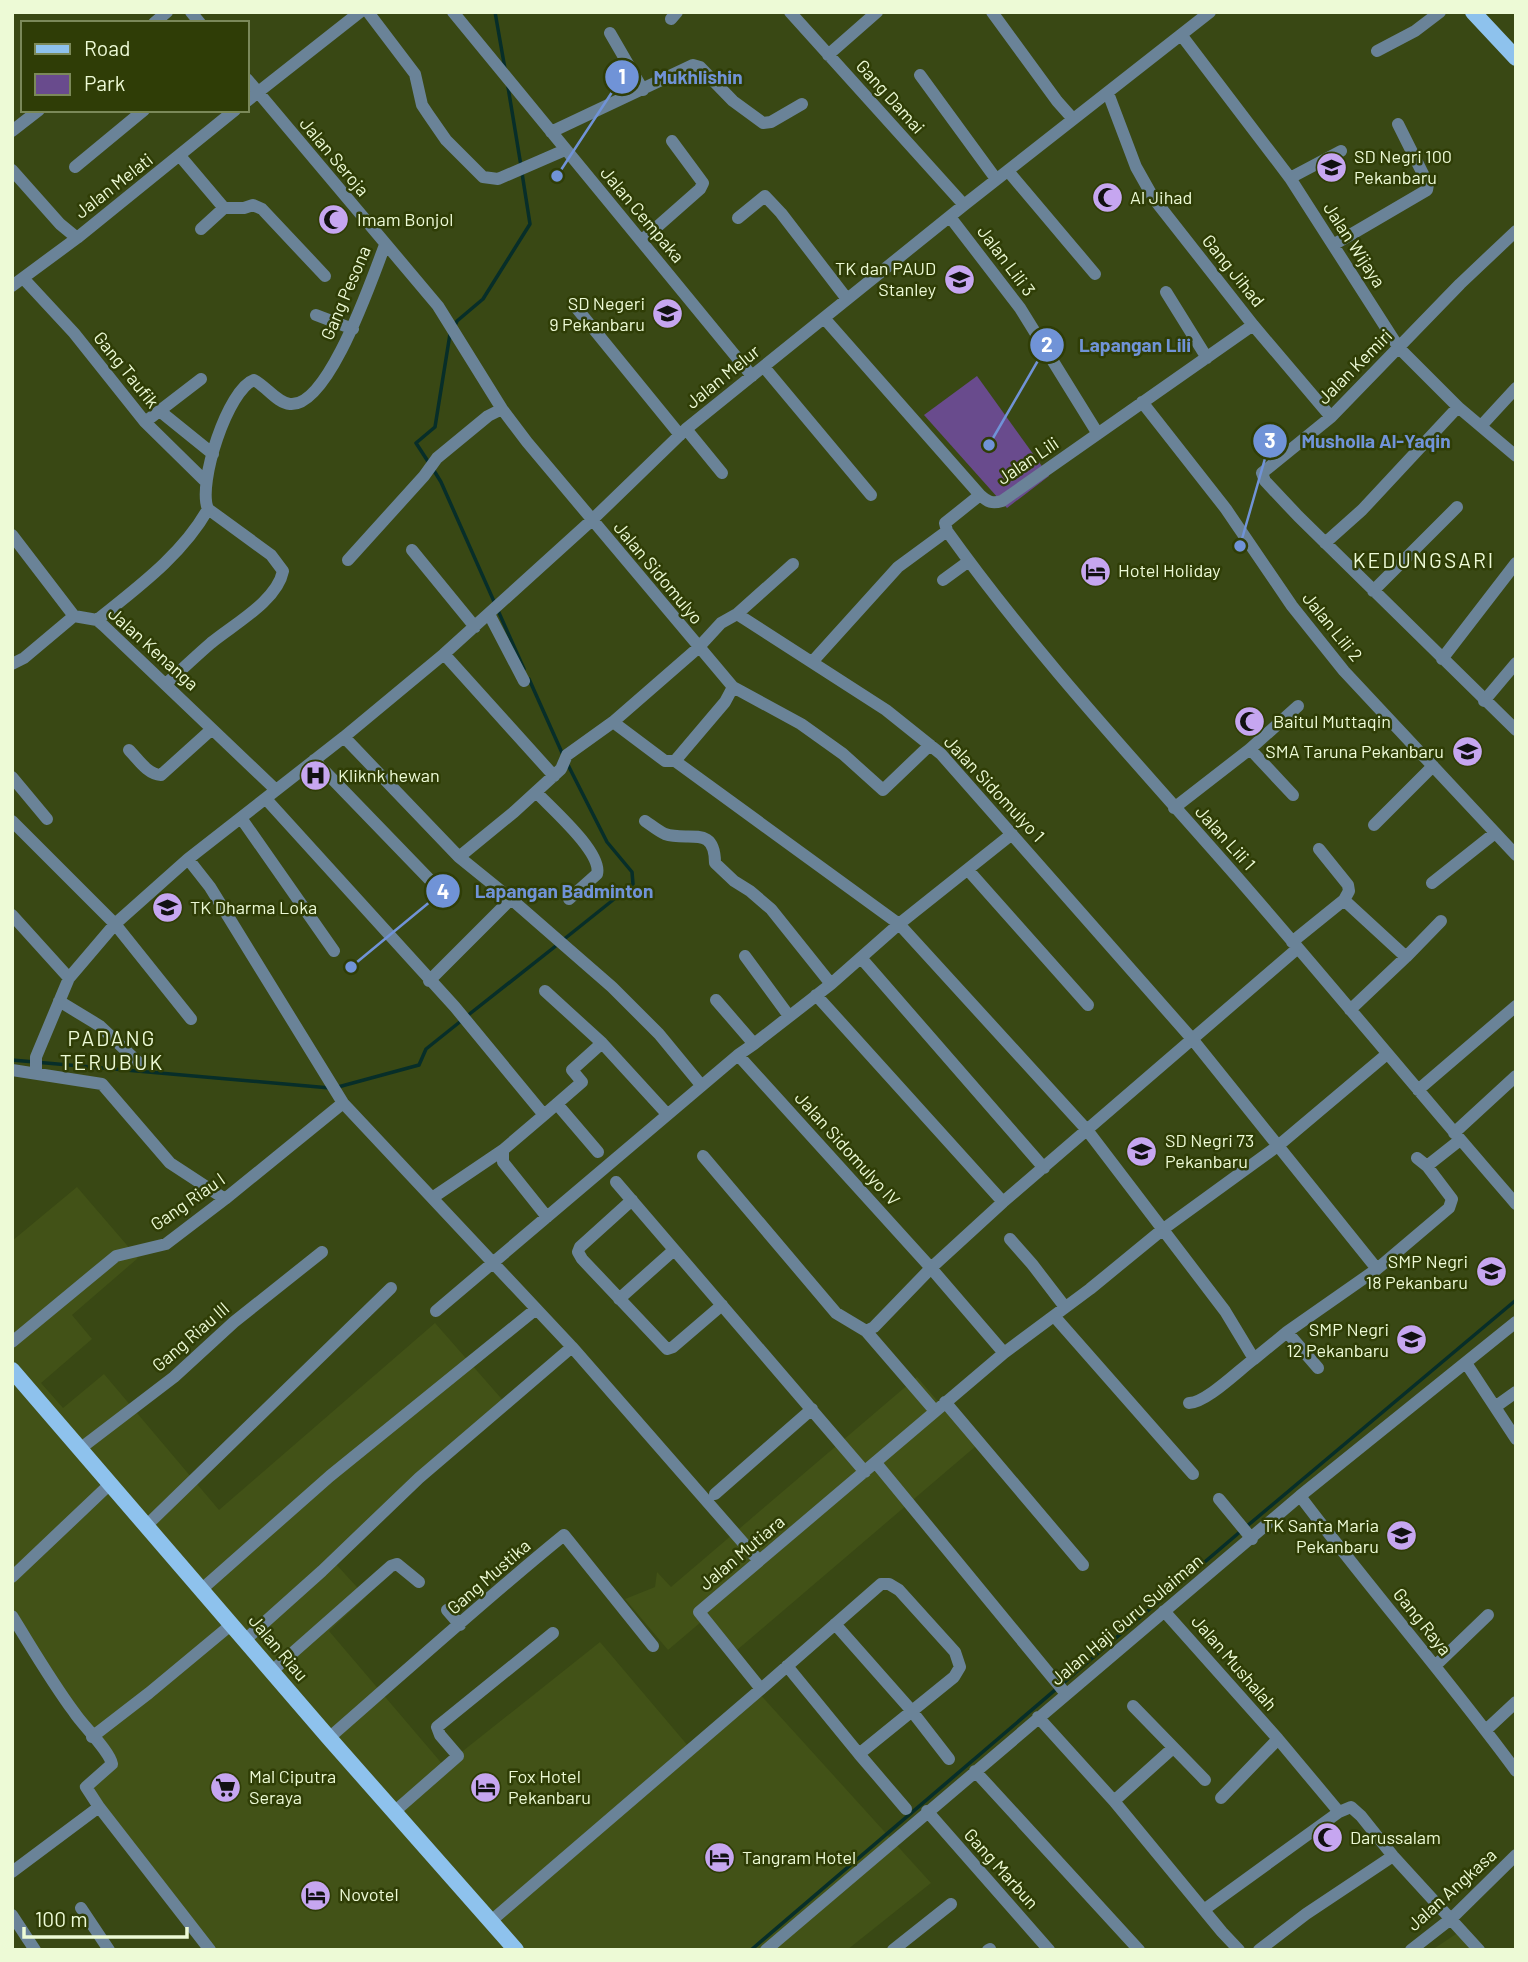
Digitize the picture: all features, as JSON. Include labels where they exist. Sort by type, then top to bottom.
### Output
[{"type":"main road","points":[[1473,12],[1512,48]]},
{"type":"main road","name":"Jalan Riau","points":[[12,1370],[516,1950]]},
{"type":"street","points":[[248,100],[360,12]]},
{"type":"street","points":[[368,12],[415,74],[422,105],[446,140],[483,177],[498,179],[565,150]]},
{"type":"street","name":"Gang Damai","points":[[790,12],[964,205]]},
{"type":"street","points":[[828,55],[877,12]]},
{"type":"street","points":[[992,12],[1057,102],[1073,119]]},
{"type":"street","name":"Jalan Melur","points":[[36,1065],[69,978],[115,924],[188,859],[344,737],[444,654],[592,520],[683,432],[996,179],[1210,12]]},
{"type":"street","points":[[1377,51],[1415,31],[1440,12]]},
{"type":"street","name":"Jalan Cempaka","points":[[457,13],[565,150],[752,376]]},
{"type":"street","points":[[610,33],[643,89]]},
{"type":"street","name":"Jalan Wijaya","points":[[1182,36],[1290,178],[1399,348],[1458,407],[1516,456]]},
{"type":"street","points":[[551,132],[697,65],[733,101],[763,123],[771,122],[802,104]]},
{"type":"street","points":[[920,75],[996,179]]},
{"type":"street","name":"Jalan Seroja","points":[[248,80],[438,306],[502,409]]},
{"type":"street","name":"Gang Jihad","points":[[1108,93],[1132,158],[1147,189],[1253,325],[1331,417]]},
{"type":"street","points":[[12,131],[36,112]]},
{"type":"street","points":[[75,167],[142,112]]},
{"type":"street","name":"Jalan Melati","points":[[18,282],[233,112]]},
{"type":"street","points":[[1333,245],[1427,190],[1428,184],[1398,124]]},
{"type":"street","points":[[641,241],[704,183],[672,141]]},
{"type":"street","points":[[1290,178],[1341,151]]},
{"type":"street","points":[[180,156],[224,208]]},
{"type":"street","points":[[12,170],[60,224],[76,237]]},
{"type":"street","points":[[1008,171],[1095,274]]},
{"type":"street","points":[[738,218],[765,196],[847,299]]},
{"type":"street","points":[[201,229],[224,208],[253,205],[262,209],[325,276]]},
{"type":"street","name":"Jalan Lili 3","points":[[950,216],[1020,308],[1098,434]]},
{"type":"street","name":"Jalan Kemiri","points":[[1516,231],[1331,417],[1262,473],[1265,481],[1325,543],[1516,730]]},
{"type":"street","name":"Gang Pesona","points":[[206,505],[205,481],[217,436],[241,392],[254,380],[284,402],[292,405],[302,402],[323,380],[353,329],[385,245]]},
{"type":"street","name":"Gang Taufik","points":[[18,282],[74,333],[145,422],[205,481]]},
{"type":"street","points":[[1166,292],[1207,358]]},
{"type":"street","points":[[574,305],[722,474]]},
{"type":"street","points":[[316,315],[353,329]]},
{"type":"street","name":"Jalan Lili","points":[[824,318],[980,495],[987,502],[994,503],[1253,325]]},
{"type":"street","points":[[764,367],[871,495]]},
{"type":"street","points":[[145,422],[201,379]]},
{"type":"street","points":[[1481,426],[1516,388]]},
{"type":"street","name":"Jalan Lili 2","points":[[1142,402],[1226,509],[1292,606],[1344,671],[1516,855]]},
{"type":"street","points":[[1325,543],[1363,510],[1458,407]]},
{"type":"street","points":[[348,560],[425,476],[437,458],[488,416],[502,409],[592,520]]},
{"type":"street","points":[[161,412],[212,453]]},
{"type":"street","points":[[813,661],[898,567],[947,531],[945,523],[980,495]]},
{"type":"street","points":[[97,620],[186,542],[206,505],[271,555],[284,571],[281,582],[265,601],[210,644],[166,684]]},
{"type":"street","points":[[1373,591],[1457,507]]},
{"type":"street","name":"Jalan Sidomulyo","points":[[592,520],[733,687],[801,724],[843,754],[883,790],[930,745]]},
{"type":"street","name":"Jalan Lili 1","points":[[947,531],[1004,607],[1516,1204]]},
{"type":"street","points":[[12,536],[74,616],[24,658],[12,664]]},
{"type":"street","points":[[412,550],[475,627]]},
{"type":"street","points":[[943,580],[969,561]]},
{"type":"street","points":[[1442,659],[1516,563]]},
{"type":"street","points":[[458,857],[558,772],[567,755],[613,722],[698,648],[721,623],[737,614],[793,564]]},
{"type":"street","points":[[491,612],[524,681]]},
{"type":"street","name":"Jalan Sidomulyo 1","points":[[737,614],[886,709],[942,754],[1193,1040],[1377,1269]]},
{"type":"street","name":"Jalan Kenanga","points":[[74,616],[97,620],[212,729],[271,794],[429,981],[472,1027],[544,1115]]},
{"type":"street","points":[[444,654],[558,772]]},
{"type":"street","points":[[1484,701],[1516,663]]},
{"type":"street","points":[[675,761],[725,702],[733,687]]},
{"type":"street","points":[[1174,808],[1250,750],[1298,706]]},
{"type":"street","points":[[613,722],[665,761],[675,761],[899,924],[1087,1130],[1225,1311],[1254,1359]]},
{"type":"street","points":[[129,750],[148,770],[161,775],[212,729]]},
{"type":"street","points":[[344,737],[458,857],[612,987],[650,1025],[701,1085]]},
{"type":"street","points":[[1250,750],[1293,795]]},
{"type":"street","points":[[314,761],[429,879]]},
{"type":"street","points":[[1374,825],[1433,766]]},
{"type":"street","points":[[12,777],[47,819]]},
{"type":"street","points":[[536,792],[589,849],[598,863],[597,874],[569,899]]},
{"type":"street","points":[[241,818],[334,951]]},
{"type":"street","points":[[12,821],[115,924],[191,1019]]},
{"type":"street","points":[[645,821],[663,833],[700,837],[709,843],[716,852],[715,863],[771,909],[831,984]]},
{"type":"street","points":[[1432,883],[1495,833]]},
{"type":"street","points":[[436,1311],[737,1055],[831,984],[899,924],[1012,834]]},
{"type":"street","points":[[866,1331],[874,1327],[931,1268],[1003,1202],[1193,1040],[1344,900],[1349,891],[1348,885],[1320,849]]},
{"type":"street","points":[[188,859],[210,887],[340,1099],[572,1348],[759,1561]]},
{"type":"street","points":[[968,870],[1088,1005]]},
{"type":"street","points":[[429,981],[511,899]]},
{"type":"street","points":[[1344,900],[1406,957]]},
{"type":"street","points":[[12,915],[69,978]]},
{"type":"street","points":[[1350,1010],[1441,921]]},
{"type":"street","points":[[745,956],[789,1016]]},
{"type":"street","points":[[862,959],[1044,1168]]},
{"type":"street","points":[[545,991],[602,1043],[667,1114]]},
{"type":"street","points":[[816,995],[1003,1202]]},
{"type":"street","points":[[716,1000],[754,1044]]},
{"type":"street","points":[[59,1001],[100,1026],[138,1063]]},
{"type":"street","points":[[1418,1090],[1516,1006]]},
{"type":"street","points":[[432,1198],[503,1150],[582,1082],[572,1070],[602,1043]]},
{"type":"street","name":"Jalan Mutiara","points":[[761,1689],[699,1612],[1004,1353],[1090,1289],[1162,1230],[1279,1145],[1387,1054]]},
{"type":"street","name":"Jalan Sidomulyo IV","points":[[737,1055],[931,1268]]},
{"type":"street","points":[[12,1070],[36,1065],[102,1084],[170,1163],[225,1199]]},
{"type":"street","points":[[1189,1403],[1195,1403],[1207,1395],[1287,1332],[1377,1269],[1449,1208],[1452,1199],[1422,1162],[1457,1136],[1516,1076]]},
{"type":"street","name":"Gang Riau I","points":[[12,1342],[116,1256],[166,1244],[225,1199],[340,1099]]},
{"type":"street","points":[[557,1104],[598,1152]]},
{"type":"street","points":[[503,1150],[503,1162],[547,1217]]},
{"type":"street","points":[[703,1156],[836,1312],[866,1331],[935,1411]]},
{"type":"street","points":[[616,1182],[865,1472]]},
{"type":"street","points":[[632,1200],[580,1247],[578,1252],[667,1349],[673,1347],[722,1305]]},
{"type":"street","points":[[1010,1239],[1065,1307]]},
{"type":"street","points":[[619,1299],[674,1250]]},
{"type":"street","name":"Gang Riau III","points":[[81,1448],[174,1377],[234,1322],[322,1252]]},
{"type":"street","points":[[931,1268],[1004,1353]]},
{"type":"street","points":[[147,1525],[390,1288]]},
{"type":"street","points":[[202,1589],[341,1467],[536,1309]]},
{"type":"street","points":[[1054,1316],[1193,1474]]},
{"type":"street","name":"Jalan Haji Guru Sulaiman","points":[[766,1950],[1300,1496],[1516,1322]]},
{"type":"street","points":[[1287,1332],[1318,1368]]},
{"type":"street","points":[[246,1639],[419,1478],[572,1348]]},
{"type":"street","points":[[1466,1363],[1516,1439]]},
{"type":"street","points":[[1495,1407],[1516,1392]]},
{"type":"street","points":[[946,1402],[1083,1565]]},
{"type":"street","points":[[715,1494],[812,1409]]},
{"type":"street","points":[[876,1463],[1066,1694]]},
{"type":"street","points":[[12,1577],[110,1484]]},
{"type":"street","name":"Gang Raya","points":[[1300,1496],[1357,1572],[1486,1730],[1516,1772]]},
{"type":"street","points":[[1219,1499],[1252,1539]]},
{"type":"street","name":"Gang Mustika","points":[[329,1738],[513,1576],[566,1535],[653,1646]]},
{"type":"street","points":[[272,1671],[391,1566],[402,1566],[419,1582]]},
{"type":"street","points":[[491,1922],[881,1584],[889,1584],[899,1590],[955,1652],[960,1667],[954,1676],[859,1754]]},
{"type":"street","points":[[447,1610],[460,1625]]},
{"type":"street","name":"Jalan Mushalah","points":[[1164,1611],[1339,1812]]},
{"type":"street","points":[[1435,1666],[1488,1615]]},
{"type":"street","points":[[12,1616],[63,1697],[112,1762],[112,1766],[86,1787],[210,1950]]},
{"type":"street","points":[[92,1737],[233,1624]]},
{"type":"street","points":[[835,1624],[911,1710],[949,1759]]},
{"type":"street","points":[[394,1812],[458,1756],[440,1735],[437,1727],[553,1633]]},
{"type":"street","points":[[787,1665],[906,1809]]},
{"type":"street","points":[[1486,1730],[1516,1702]]},
{"type":"street","points":[[1133,1706],[1205,1780]]},
{"type":"street","points":[[1038,1717],[1114,1801],[1240,1950]]},
{"type":"street","points":[[1221,1798],[1278,1739]]},
{"type":"street","points":[[1114,1801],[1173,1748]]},
{"type":"street","points":[[975,1771],[1139,1950]]},
{"type":"street","points":[[12,1872],[99,1807]]},
{"type":"street","points":[[1205,1909],[1349,1807],[1356,1810],[1393,1857],[1479,1950]]},
{"type":"street","name":"Gang Marbun","points":[[927,1811],[1049,1950]]},
{"type":"street","name":"Jalan Angkasa","points":[[1411,1950],[1452,1918],[1516,1855]]},
{"type":"street","points":[[1259,1950],[1306,1914],[1393,1857]]},
{"type":"street","points":[[893,1950],[951,1904]]},
{"type":"street","points":[[81,1908],[109,1950]]},
{"type":"street","points":[[12,1915],[36,1950]]},
{"type":"shaded area","points":[[77,1187],[138,1258],[72,1315],[92,1339],[41,1383],[63,1408],[104,1374],[219,1510],[435,1323],[507,1405],[334,1562],[366,1597],[329,1631],[444,1766],[600,1642],[689,1747],[757,1691],[931,1883],[847,1950],[215,1950],[86,1782],[113,1763],[12,1616],[12,1241]]},
{"type":"shaded area","points":[[917,1377],[976,1446],[730,1656],[701,1622],[668,1650],[625,1599],[655,1587],[657,1572],[671,1587]]},
{"type":"shaded area","points":[[1465,1928],[1482,1950],[1432,1950]]},
{"type":"green space","points":[[977,376],[1049,476],[1007,508],[924,415]]},
{"type":"waterway","points":[[495,12],[505,69]]},
{"type":"waterway","points":[[508,87],[521,166]]},
{"type":"waterway","points":[[454,328],[457,321],[483,299],[530,224],[522,173]]},
{"type":"waterway","points":[[429,463],[416,443],[435,427],[450,334]]},
{"type":"waterway","points":[[433,469],[524,669]]},
{"type":"waterway","points":[[529,679],[563,755]]},
{"type":"waterway","points":[[563,940],[633,884],[632,872],[607,842],[568,765]]},
{"type":"waterway","points":[[467,1016],[557,945]]},
{"type":"waterway","points":[[338,1087],[419,1065],[426,1049],[461,1021]]},
{"type":"waterway","points":[[12,1060],[330,1088]]},
{"type":"waterway","points":[[1247,1526],[1516,1300]]},
{"type":"waterway","points":[[751,1950],[1241,1531]]},
{"type":"place","name":"SD Negri 100 Pekanbaru","points":[[1331,167]]},
{"type":"place","name":"Mukhlishin","points":[[557,176]]},
{"type":"place","name":"Al Jihad","points":[[1107,198]]},
{"type":"place","name":"Imam Bonjol","points":[[334,220]]},
{"type":"place","name":"TK dan PAUD Stanley","points":[[959,279]]},
{"type":"place","name":"SD Negeri 9 Pekanbaru","points":[[668,314]]},
{"type":"place","name":"Lapangan Lili","points":[[989,445]]},
{"type":"place","name":"Musholla Al-Yaqin","points":[[1240,546]]},
{"type":"place","name":"Hotel Holiday","points":[[1095,571]]},
{"type":"place","name":"Baitul Muttaqin","points":[[1250,722]]},
{"type":"place","name":"SMA Taruna Pekanbaru","points":[[1467,752]]},
{"type":"place","name":"Kliknk hewan","points":[[315,776]]},
{"type":"place","name":"TK Dharma Loka","points":[[167,908]]},
{"type":"place","name":"Lapangan Badminton","points":[[351,967]]},
{"type":"place","name":"SD Negri 73 Pekanbaru","points":[[1142,1151]]},
{"type":"place","name":"SMP Negri 18 Pekanbaru","points":[[1491,1272]]},
{"type":"place","name":"SMP Negri 12 Pekanbaru","points":[[1412,1340]]},
{"type":"place","name":"TK Santa Maria Pekanbaru","points":[[1402,1536]]},
{"type":"place","name":"Mal Ciputra Seraya","points":[[226,1787]]},
{"type":"place","name":"Fox Hotel Pekanbaru","points":[[485,1787]]},
{"type":"place","name":"Darussalam","points":[[1327,1838]]},
{"type":"place","name":"Tangram Hotel","points":[[719,1858]]},
{"type":"place","name":"Novotel","points":[[316,1895]]},
{"type":"district","name":"KEDUNGSARI","points":[[1424,561]]},
{"type":"district","name":"PADANG TERUBUK","points":[[112,1051]]}]
